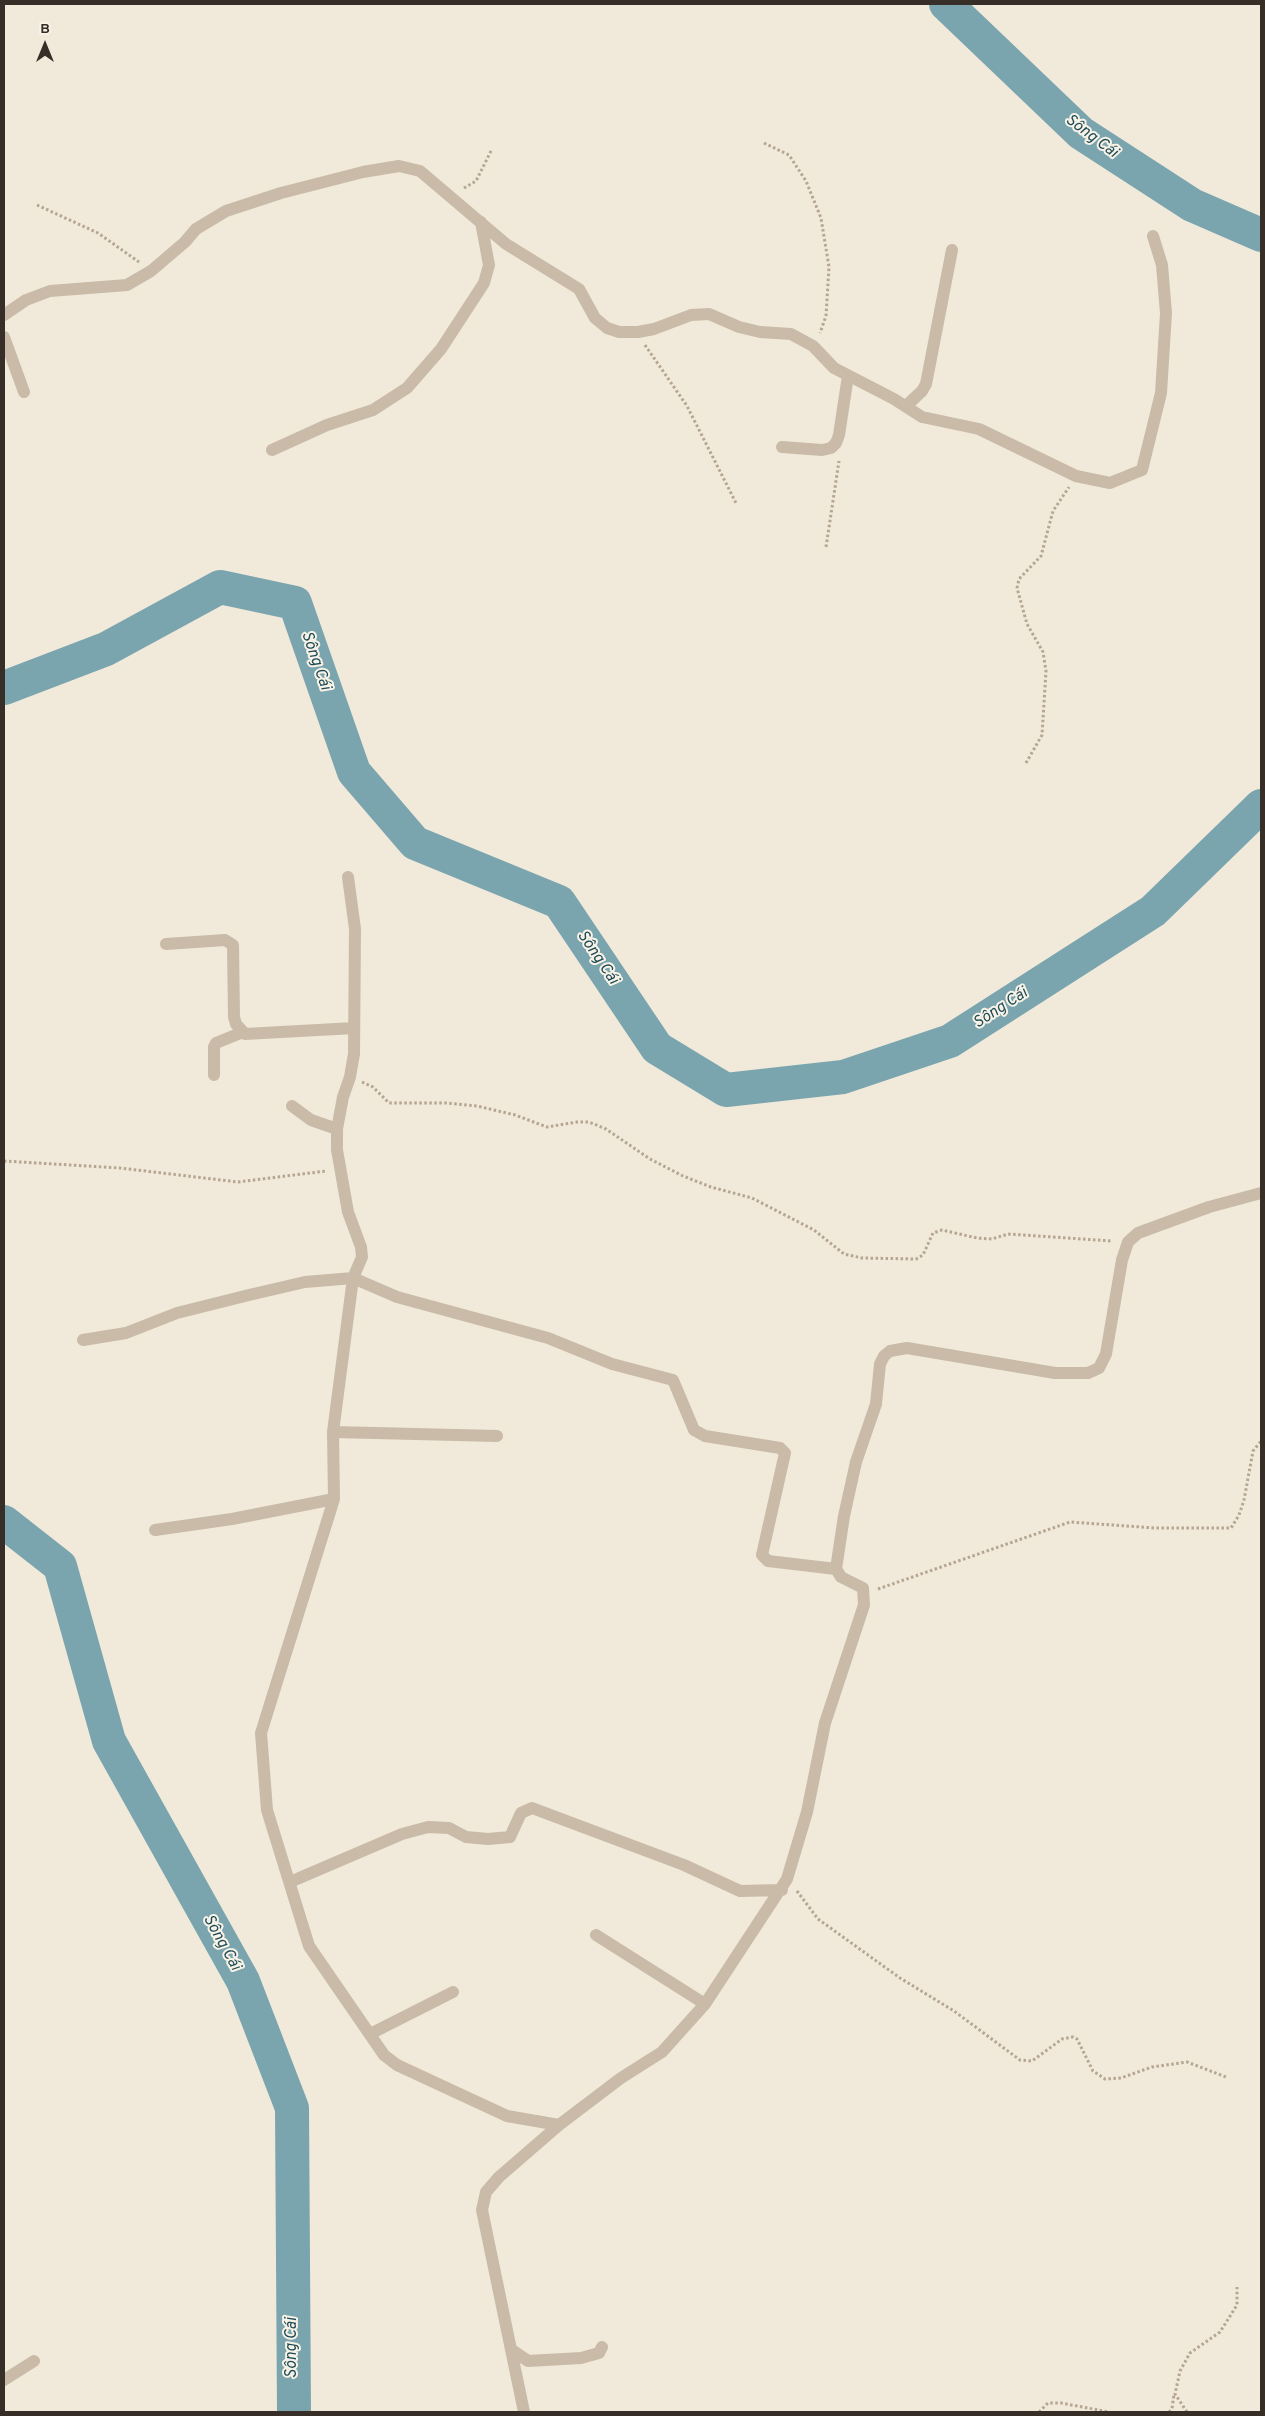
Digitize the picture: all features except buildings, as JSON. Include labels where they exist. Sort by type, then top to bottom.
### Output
[{"type":"street","points":[[4,314],[38,294],[60,290],[127,285],[152,271],[185,242],[196,228],[226,211],[281,192],[362,172],[399,166],[420,171],[506,244],[579,289],[596,318],[607,328],[619,332],[654,329],[691,315],[709,314],[739,327],[760,332],[791,334],[813,346],[834,368],[906,406],[922,417],[979,429],[1076,476],[1110,482],[1138,474],[1145,464],[1150,431],[1161,393],[1166,313],[1162,265],[1153,236]]},
{"type":"street","points":[[272,450],[327,425],[372,410],[407,388],[441,349],[484,283],[489,265],[480,222]]},
{"type":"street","points":[[906,406],[922,391],[926,384],[952,250]]},
{"type":"street","points":[[4,337],[24,392]]},
{"type":"street","points":[[782,447],[822,450],[831,448],[836,443],[839,435],[848,376]]},
{"type":"street","points":[[348,878],[355,929],[354,1054],[337,1129],[338,1169],[348,1212],[361,1247],[362,1257],[353,1278],[333,1432],[334,1499],[261,1733],[267,1810],[309,1946],[384,2054],[397,2065],[507,2116],[559,2125]]},
{"type":"street","points":[[166,944],[225,940],[233,944],[234,1017],[236,1024],[243,1032],[249,1034],[354,1028]]},
{"type":"street","points":[[214,1075],[214,1047],[216,1043],[243,1032]]},
{"type":"street","points":[[292,1106],[311,1120],[337,1129]]},
{"type":"street","points":[[524,2412],[482,2210],[486,2192],[499,2177],[559,2125],[621,2078],[662,2052],[705,2004],[784,1884],[807,1812],[825,1723],[864,1605],[862,1588],[841,1577],[836,1569],[844,1516],[856,1462],[876,1404],[880,1364],[884,1356],[890,1351],[907,1348],[1055,1373],[1088,1373],[1099,1368],[1106,1354],[1122,1260],[1128,1242],[1138,1233],[1209,1207],[1261,1193]]},
{"type":"street","points":[[83,1340],[126,1333],[177,1313],[286,1286],[353,1278],[397,1297],[548,1338],[612,1364],[673,1380],[694,1430],[705,1436],[780,1448],[785,1453],[762,1555],[768,1561],[836,1569]]},
{"type":"street","points":[[333,1432],[497,1436]]},
{"type":"street","points":[[155,1530],[232,1519],[334,1499]]},
{"type":"street","points":[[290,1882],[402,1834],[428,1827],[450,1828],[466,1837],[488,1839],[510,1837],[521,1813],[532,1808],[684,1865],[740,1891],[784,1884]]},
{"type":"street","points":[[596,1935],[705,2004]]},
{"type":"street","points":[[370,2034],[453,1992]]},
{"type":"street","points":[[512,2350],[528,2361],[581,2358],[599,2352],[602,2347]]},
{"type":"street","points":[[4,2380],[34,2361]]},
{"type":"path","points":[[764,143],[789,155],[806,181],[820,218],[829,267],[826,316],[813,346]]},
{"type":"path","points":[[446,192],[476,182],[492,148]]},
{"type":"path","points":[[37,204],[98,233],[152,271]]},
{"type":"path","points":[[631,332],[644,344],[687,406],[737,505]]},
{"type":"path","points":[[826,547],[838,464],[839,452],[836,443]]},
{"type":"path","points":[[1026,763],[1042,735],[1046,671],[1043,652],[1027,624],[1017,588],[1019,579],[1041,556],[1053,512],[1076,476]]},
{"type":"path","points":[[350,1077],[374,1087],[389,1103],[446,1103],[477,1106],[515,1115],[547,1127],[589,1122],[606,1129],[650,1159],[683,1176],[711,1187],[752,1198],[814,1230],[844,1254],[862,1258],[916,1258],[923,1255],[933,1233],[942,1230],[977,1238],[992,1238],[1008,1234],[1128,1242]]},
{"type":"path","points":[[4,1161],[120,1168],[238,1182],[338,1169]]},
{"type":"path","points":[[862,1588],[874,1590],[1070,1522],[1155,1528],[1231,1528],[1239,1515],[1244,1500],[1253,1451],[1261,1441]]},
{"type":"path","points":[[784,1884],[818,1919],[900,1978],[954,2011],[1020,2060],[1032,2061],[1062,2040],[1073,2037],[1077,2040],[1093,2071],[1105,2078],[1121,2078],[1165,2064],[1187,2062],[1226,2077]]},
{"type":"path","points":[[1169,2412],[1172,2410],[1180,2371],[1190,2352],[1220,2332],[1237,2305],[1237,2287]]},
{"type":"path","points":[[1175,2394],[1188,2412]]},
{"type":"path","points":[[1039,2412],[1048,2403],[1061,2403],[1109,2412]]},
{"type":"waterway","name":"Sông Cái","points":[[946,4],[1081,133],[1192,205],[1261,235]]},
{"type":"waterway","name":"Sông Cái","points":[[4,688],[106,649],[220,587],[295,603],[354,772],[415,843],[559,902],[657,1048],[726,1090],[843,1077],[950,1041],[1153,911],[1261,806]]},
{"type":"waterway","name":"Sông Cái","points":[[4,1522],[60,1566],[109,1741],[243,1981],[292,2108],[294,2412]]}]
